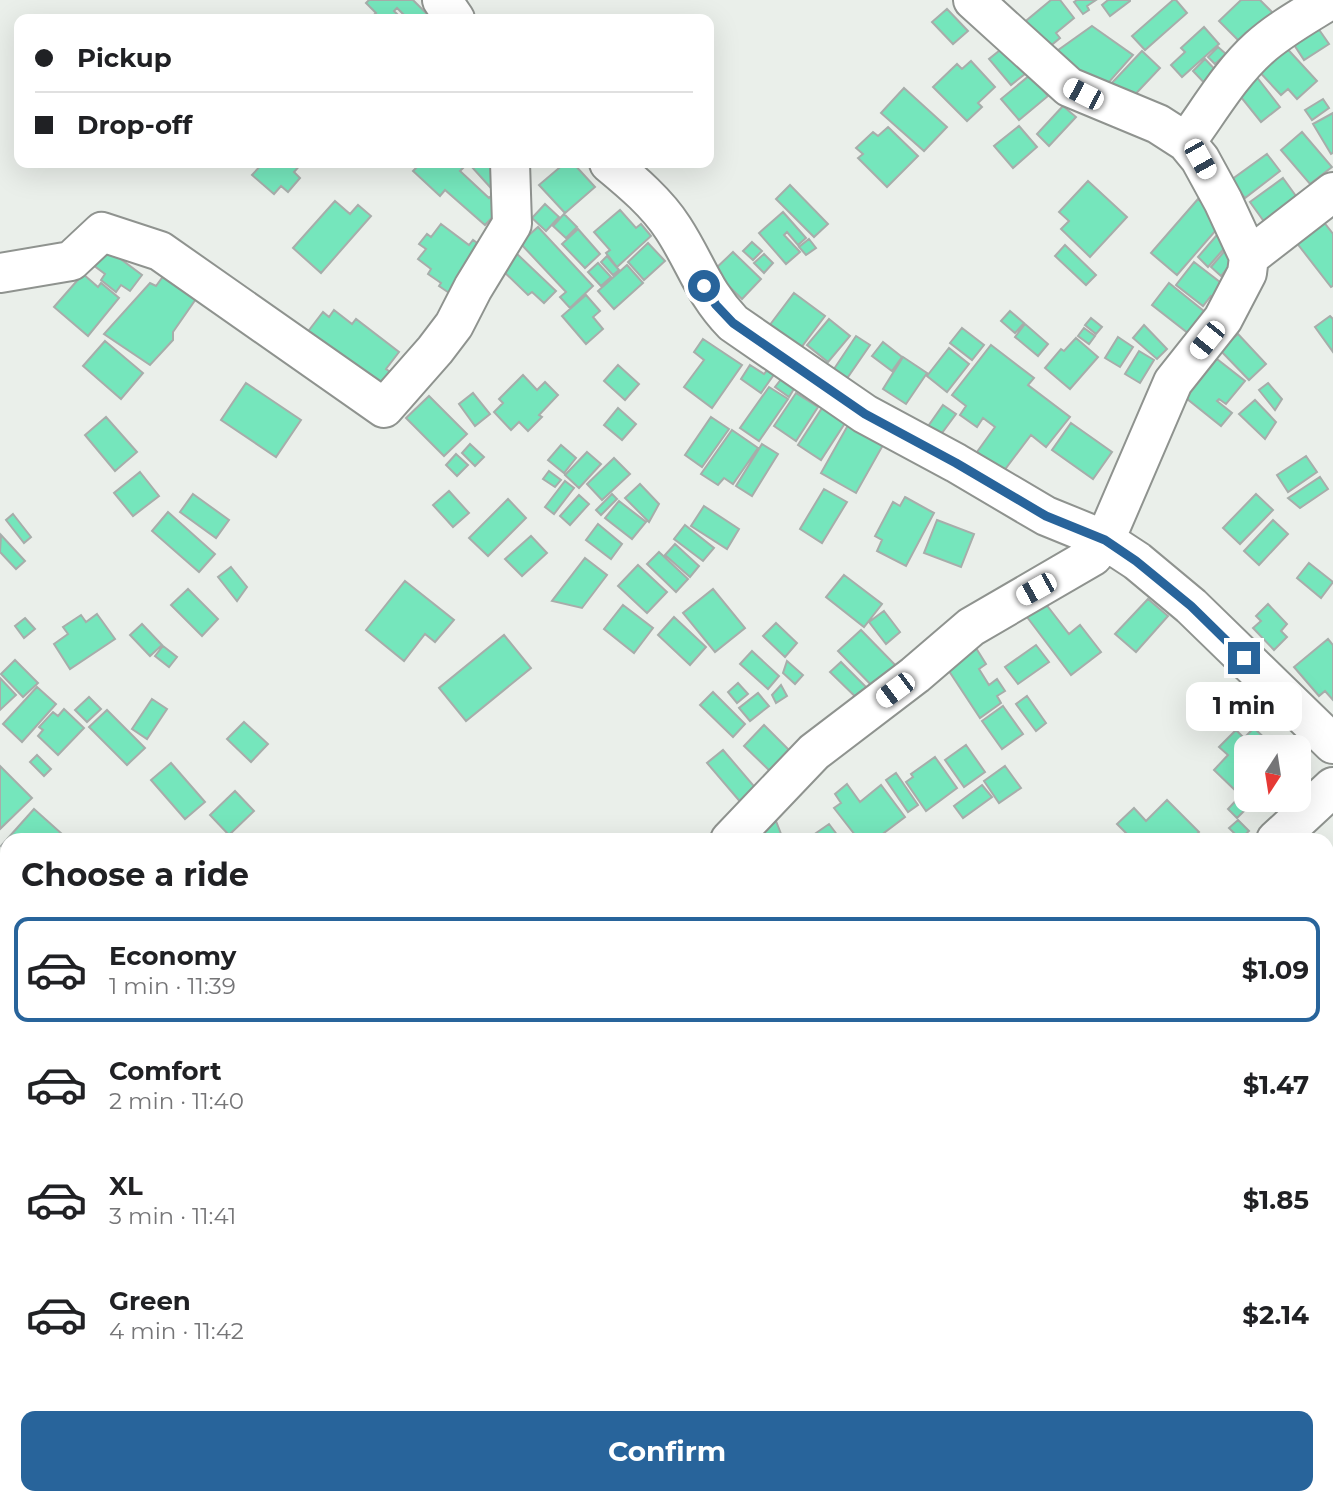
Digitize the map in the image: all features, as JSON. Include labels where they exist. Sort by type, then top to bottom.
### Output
[{"type":"street","points":[[737,833],[814,752],[915,675],[971,626],[1093,556],[1105,540],[1173,382],[1223,319],[1247,273],[1249,257],[1200,159],[1186,142],[1158,124],[1069,87],[973,0]]},
{"type":"street","points":[[1186,142],[1257,50],[1282,30],[1330,0]]},
{"type":"street","points":[[0,273],[71,261],[102,232],[160,251],[384,408],[454,325],[512,224],[510,168]]},
{"type":"street","points":[[615,168],[652,202],[672,225],[704,286],[716,305],[733,323],[865,414],[1046,516],[1105,540],[1136,561],[1191,606],[1333,744]]},
{"type":"street","points":[[1249,257],[1333,192]]},
{"type":"street","points":[[1283,833],[1333,786]]},
{"type":"building","points":[[369,0],[413,0],[427,14],[403,14],[397,8],[394,11],[397,14],[375,14],[366,3]]},
{"type":"building","points":[[1051,0],[1060,0],[1074,18],[1056,33],[1060,38],[1043,52],[1021,25]]},
{"type":"building","points":[[1096,0],[1087,6],[1089,10],[1083,14],[1074,2]]},
{"type":"building","points":[[1108,0],[1130,1],[1110,16],[1102,5]]},
{"type":"building","points":[[1173,0],[1187,13],[1145,50],[1132,36]]},
{"type":"building","points":[[1241,0],[1260,0],[1274,14],[1242,44],[1219,21]]},
{"type":"building","points":[[947,9],[968,31],[953,44],[932,22]]},
{"type":"building","points":[[1313,21],[1329,44],[1304,60],[1289,37]]},
{"type":"building","points":[[1092,26],[1133,55],[1102,90],[1054,53]]},
{"type":"building","points":[[1204,27],[1219,44],[1182,77],[1171,65],[1185,52],[1181,48]]},
{"type":"building","points":[[1281,42],[1317,81],[1297,99],[1288,89],[1281,95],[1254,66]]},
{"type":"building","points":[[1009,43],[1030,70],[1011,85],[989,59]]},
{"type":"building","points":[[1218,47],[1226,54],[1215,64],[1208,57]]},
{"type":"building","points":[[1142,51],[1160,68],[1127,103],[1109,86]]},
{"type":"building","points":[[1205,59],[1223,78],[1211,90],[1193,71]]},
{"type":"building","points":[[971,61],[995,87],[978,103],[982,107],[967,121],[933,87],[957,64],[962,69]]},
{"type":"building","points":[[1252,71],[1280,107],[1261,122],[1232,86]]},
{"type":"building","points":[[1030,75],[1048,96],[1019,120],[1001,99]]},
{"type":"building","points":[[904,88],[947,127],[924,151],[881,113]]},
{"type":"building","points":[[1323,99],[1329,108],[1312,120],[1305,110]]},
{"type":"building","points":[[1063,106],[1076,117],[1049,146],[1037,134]]},
{"type":"building","points":[[1333,113],[1333,153],[1331,154],[1313,124]]},
{"type":"building","points":[[1019,126],[1037,147],[1013,168],[994,146]]},
{"type":"building","points":[[888,127],[918,156],[887,187],[858,158],[863,154],[856,148],[873,132],[878,136]]},
{"type":"building","points":[[1302,132],[1332,167],[1310,184],[1281,150]]},
{"type":"building","points":[[1267,154],[1280,171],[1245,198],[1231,180]]},
{"type":"building","points":[[258,168],[298,168],[294,172],[300,178],[288,192],[281,186],[274,194],[252,175]]},
{"type":"building","points":[[416,168],[463,168],[460,171],[489,198],[493,194],[505,204],[485,225],[445,190],[440,196],[413,171]]},
{"type":"building","points":[[473,168],[504,168],[507,171],[490,187]]},
{"type":"building","points":[[559,168],[578,168],[595,187],[565,213],[539,185]]},
{"type":"building","points":[[1283,178],[1301,203],[1268,227],[1250,202]]},
{"type":"building","points":[[1088,181],[1127,217],[1090,257],[1061,229],[1069,221],[1059,212]]},
{"type":"building","points":[[790,185],[828,224],[814,237],[776,199]]},
{"type":"building","points":[[1198,199],[1223,222],[1177,275],[1151,253]]},
{"type":"building","points":[[335,201],[350,214],[358,205],[371,216],[321,273],[293,248]]},
{"type":"building","points":[[545,204],[559,217],[546,231],[532,218]]},
{"type":"building","points":[[620,210],[636,228],[641,224],[651,236],[617,267],[606,253],[610,250],[594,232]]},
{"type":"building","points":[[783,212],[806,238],[798,245],[787,232],[784,235],[800,252],[786,264],[759,233]]},
{"type":"building","points":[[564,214],[577,227],[566,238],[553,226]]},
{"type":"building","points":[[1323,221],[1333,234],[1331,287],[1296,242]]},
{"type":"building","points":[[441,224],[469,245],[473,240],[489,252],[455,297],[439,286],[441,283],[428,274],[431,269],[418,259],[426,249],[419,244],[427,234],[431,237]]},
{"type":"building","points":[[538,227],[593,286],[570,308],[560,297],[566,292],[520,243]]},
{"type":"building","points":[[578,229],[600,254],[585,268],[562,244]]},
{"type":"building","points":[[1217,235],[1228,244],[1208,267],[1198,257]]},
{"type":"building","points":[[809,239],[816,248],[806,255],[799,247]]},
{"type":"building","points":[[98,242],[142,275],[130,291],[121,285],[116,292],[101,280],[105,274],[85,259]]},
{"type":"building","points":[[752,242],[762,251],[753,260],[743,251]]},
{"type":"building","points":[[648,243],[665,261],[644,280],[628,262]]},
{"type":"building","points":[[1065,245],[1096,275],[1086,285],[1055,256]]},
{"type":"building","points":[[1229,246],[1239,254],[1221,276],[1211,267]]},
{"type":"building","points":[[733,252],[761,279],[742,299],[713,271]]},
{"type":"building","points":[[516,253],[556,291],[544,303],[532,292],[528,295],[500,268]]},
{"type":"building","points":[[764,254],[773,263],[764,273],[754,263]]},
{"type":"building","points":[[607,256],[619,270],[613,275],[601,262]]},
{"type":"building","points":[[1194,262],[1225,286],[1215,299],[1211,296],[1203,306],[1176,285]]},
{"type":"building","points":[[598,263],[611,277],[601,286],[588,272]]},
{"type":"building","points":[[627,265],[643,283],[614,309],[598,291]]},
{"type":"building","points":[[83,274],[98,287],[101,283],[119,298],[88,336],[54,307]]},
{"type":"building","points":[[164,275],[198,296],[173,332],[173,340],[150,365],[104,334],[150,283],[156,286]]},
{"type":"building","points":[[1169,283],[1210,316],[1193,337],[1152,305]]},
{"type":"building","points":[[794,293],[825,316],[794,357],[763,334]]},
{"type":"building","points":[[586,295],[600,311],[593,317],[603,329],[586,344],[562,316]]},
{"type":"building","points":[[334,310],[352,324],[356,319],[399,352],[386,369],[393,374],[376,396],[303,338],[323,312],[329,317]]},
{"type":"building","points":[[1010,311],[1024,323],[1015,333],[1001,321]]},
{"type":"building","points":[[1330,316],[1333,319],[1333,352],[1315,327]]},
{"type":"building","points":[[1091,318],[1102,327],[1096,334],[1085,325]]},
{"type":"building","points":[[829,319],[850,336],[828,362],[807,345]]},
{"type":"building","points":[[1025,324],[1048,344],[1038,356],[1015,337]]},
{"type":"building","points":[[1144,325],[1167,349],[1157,359],[1133,338]]},
{"type":"building","points":[[962,328],[984,345],[972,360],[950,343]]},
{"type":"building","points":[[1084,328],[1095,336],[1089,344],[1078,336]]},
{"type":"building","points":[[1238,334],[1266,364],[1249,380],[1220,350]]},
{"type":"building","points":[[856,336],[870,345],[839,390],[826,381]]},
{"type":"building","points":[[1118,337],[1133,347],[1120,367],[1105,358]]},
{"type":"building","points":[[1076,338],[1098,357],[1070,389],[1045,368],[1061,349],[1064,351]]},
{"type":"building","points":[[703,339],[742,365],[712,408],[684,387],[704,360],[694,352]]},
{"type":"building","points":[[105,341],[143,373],[121,399],[83,366]]},
{"type":"building","points":[[883,342],[902,357],[892,371],[872,356]]},
{"type":"building","points":[[991,345],[1034,378],[1028,385],[1070,417],[1046,447],[1031,435],[1003,472],[977,452],[995,427],[983,418],[977,427],[960,415],[966,406],[952,395]]},
{"type":"building","points":[[949,348],[969,364],[947,392],[927,376]]},
{"type":"building","points":[[1139,351],[1154,360],[1140,383],[1125,374]]},
{"type":"building","points":[[903,357],[927,373],[906,404],[883,389]]},
{"type":"building","points":[[1217,359],[1245,381],[1226,404],[1219,399],[1217,401],[1232,413],[1221,426],[1186,398]]},
{"type":"building","points":[[618,365],[639,384],[625,400],[604,381]]},
{"type":"building","points":[[750,365],[764,374],[768,369],[775,373],[761,393],[741,379]]},
{"type":"building","points":[[523,375],[537,390],[545,382],[558,395],[528,431],[519,422],[511,430],[494,412],[503,403],[499,399]]},
{"type":"building","points":[[782,378],[795,387],[789,397],[775,387]]},
{"type":"building","points":[[246,383],[301,420],[276,457],[221,420]]},
{"type":"building","points":[[1268,383],[1282,399],[1275,410],[1259,390]]},
{"type":"building","points":[[769,387],[788,399],[759,441],[740,428]]},
{"type":"building","points":[[473,393],[490,414],[475,426],[459,404]]},
{"type":"building","points":[[796,393],[818,407],[796,441],[774,426]]},
{"type":"building","points":[[429,396],[467,434],[444,456],[406,418]]},
{"type":"building","points":[[1255,400],[1276,422],[1265,439],[1239,414]]},
{"type":"building","points":[[826,402],[849,417],[821,460],[798,445]]},
{"type":"building","points":[[943,405],[956,414],[936,441],[924,432]]},
{"type":"building","points":[[618,408],[636,424],[622,440],[604,425]]},
{"type":"building","points":[[106,417],[137,452],[115,471],[85,435]]},
{"type":"building","points":[[711,417],[729,429],[702,467],[685,455]]},
{"type":"building","points":[[852,418],[887,438],[856,493],[821,473]]},
{"type":"building","points":[[1071,423],[1112,452],[1093,479],[1052,450]]},
{"type":"building","points":[[732,430],[758,448],[733,484],[724,478],[718,485],[701,474]]},
{"type":"building","points":[[470,444],[484,457],[475,466],[462,453]]},
{"type":"building","points":[[762,444],[778,454],[752,496],[736,486]]},
{"type":"building","points":[[561,445],[576,458],[564,473],[548,460]]},
{"type":"building","points":[[587,452],[601,464],[579,488],[565,475]]},
{"type":"building","points":[[456,454],[468,465],[457,476],[446,465]]},
{"type":"building","points":[[1306,456],[1317,472],[1288,492],[1277,475]]},
{"type":"building","points":[[614,458],[630,474],[602,500],[587,484]]},
{"type":"building","points":[[549,471],[561,480],[555,487],[543,479]]},
{"type":"building","points":[[140,472],[159,496],[133,516],[114,493]]},
{"type":"building","points":[[1320,477],[1328,489],[1300,508],[1288,498]]},
{"type":"building","points":[[565,481],[574,488],[554,514],[545,507]]},
{"type":"building","points":[[640,484],[659,504],[649,522],[625,498]]},
{"type":"building","points":[[824,489],[847,502],[822,543],[800,529]]},
{"type":"building","points":[[449,491],[469,513],[453,527],[433,505]]},
{"type":"building","points":[[193,494],[229,520],[216,538],[180,512]]},
{"type":"building","points":[[612,494],[617,499],[601,515],[596,510]]},
{"type":"building","points":[[1256,494],[1273,510],[1240,544],[1223,528]]},
{"type":"building","points":[[579,495],[589,504],[570,525],[560,516]]},
{"type":"building","points":[[905,497],[934,513],[906,566],[877,551],[882,540],[875,536],[893,502],[900,506]]},
{"type":"building","points":[[508,499],[526,518],[488,556],[469,538]]},
{"type":"building","points":[[619,501],[646,522],[632,539],[605,518]]},
{"type":"building","points":[[704,506],[739,529],[727,549],[691,526]]},
{"type":"building","points":[[168,512],[215,554],[199,572],[152,531]]},
{"type":"building","points":[[13,514],[31,537],[24,543],[6,520]]},
{"type":"building","points":[[937,520],[974,534],[961,567],[924,553]]},
{"type":"building","points":[[1273,520],[1288,534],[1259,565],[1244,551]]},
{"type":"building","points":[[598,524],[622,544],[611,559],[586,540]]},
{"type":"building","points":[[685,525],[714,548],[703,561],[674,539]]},
{"type":"building","points":[[1,535],[25,561],[16,569],[0,552]]},
{"type":"building","points":[[531,536],[547,553],[522,576],[505,559]]},
{"type":"building","points":[[675,544],[699,566],[690,577],[665,555]]},
{"type":"building","points":[[659,552],[688,579],[676,592],[647,564]]},
{"type":"building","points":[[585,558],[607,575],[582,608],[552,601]]},
{"type":"building","points":[[1309,563],[1333,582],[1321,598],[1297,578]]},
{"type":"building","points":[[638,565],[667,592],[647,613],[618,586]]},
{"type":"building","points":[[231,567],[247,587],[237,601],[218,577]]},
{"type":"building","points":[[844,575],[882,604],[864,627],[826,597]]},
{"type":"building","points":[[405,581],[454,620],[435,642],[425,634],[404,661],[366,630]]},
{"type":"building","points":[[188,589],[218,619],[202,636],[171,605]]},
{"type":"building","points":[[713,589],[745,628],[715,652],[683,613]]},
{"type":"building","points":[[1148,599],[1168,616],[1136,652],[1115,634]]},
{"type":"building","points":[[1045,603],[1069,634],[1080,625],[1101,652],[1071,675],[1027,617]]},
{"type":"building","points":[[1268,604],[1287,624],[1281,631],[1287,637],[1274,650],[1253,628],[1261,621],[1256,616]]},
{"type":"building","points":[[623,605],[653,628],[634,653],[604,629]]},
{"type":"building","points":[[884,611],[900,632],[886,644],[869,622]]},
{"type":"building","points":[[97,614],[115,639],[70,669],[54,644],[68,634],[63,627],[81,615],[86,622]]},
{"type":"building","points":[[674,617],[706,647],[690,665],[658,635]]},
{"type":"building","points":[[25,618],[35,629],[24,638],[15,626]]},
{"type":"building","points":[[776,623],[797,643],[785,657],[763,636]]},
{"type":"building","points":[[142,624],[162,645],[150,656],[130,635]]},
{"type":"building","points":[[861,630],[902,672],[880,694],[838,651]]},
{"type":"building","points":[[504,635],[531,668],[466,721],[439,688]]},
{"type":"building","points":[[1328,639],[1333,645],[1333,700],[1325,691],[1319,696],[1294,667]]},
{"type":"building","points":[[1036,645],[1049,662],[1018,684],[1005,667]]},
{"type":"building","points":[[163,646],[177,657],[169,667],[155,656]]},
{"type":"building","points":[[976,648],[986,664],[979,669],[989,685],[997,679],[1005,691],[997,696],[1001,703],[980,718],[947,668]]},
{"type":"building","points":[[752,651],[779,676],[768,689],[740,664]]},
{"type":"building","points":[[15,660],[38,683],[23,697],[1,674]]},
{"type":"building","points":[[787,661],[803,675],[795,684],[783,673]]},
{"type":"building","points":[[841,662],[875,696],[865,706],[830,672]]},
{"type":"building","points":[[0,678],[16,695],[0,710]]},
{"type":"building","points":[[738,683],[748,694],[737,703],[728,692]]},
{"type":"building","points":[[781,685],[787,696],[776,703],[772,695]]},
{"type":"building","points":[[37,687],[56,704],[22,742],[3,724]]},
{"type":"building","points":[[713,692],[745,724],[733,737],[700,705]]},
{"type":"building","points":[[758,693],[769,706],[750,721],[739,708]]},
{"type":"building","points":[[1027,696],[1046,723],[1036,731],[1016,704]]},
{"type":"building","points":[[89,697],[101,709],[87,722],[75,710]]},
{"type":"building","points":[[152,699],[167,709],[147,739],[132,729]]},
{"type":"building","points":[[1003,706],[1023,734],[1002,749],[982,721]]},
{"type":"building","points":[[64,709],[84,728],[58,755],[38,736],[43,730],[39,727],[53,712],[58,716]]},
{"type":"building","points":[[107,710],[145,748],[127,765],[89,727]]},
{"type":"building","points":[[244,722],[268,744],[251,762],[227,739]]},
{"type":"building","points":[[764,725],[791,752],[771,772],[744,746]]},
{"type":"building","points":[[1254,728],[1261,735],[1247,735]]},
{"type":"building","points":[[1236,730],[1241,735],[1234,735],[1234,789],[1214,770],[1228,755],[1219,747]]},
{"type":"building","points":[[966,745],[985,772],[964,787],[945,760]]},
{"type":"building","points":[[723,750],[759,792],[743,805],[707,763]]},
{"type":"building","points":[[37,755],[51,769],[44,776],[30,762]]},
{"type":"building","points":[[935,757],[957,788],[926,811],[906,782],[913,777],[911,774]]},
{"type":"building","points":[[171,763],[205,802],[185,819],[151,780]]},
{"type":"building","points":[[0,766],[32,798],[0,829]]},
{"type":"building","points":[[1005,766],[1021,788],[999,803],[984,781]]},
{"type":"building","points":[[896,773],[918,805],[908,812],[886,780]]},
{"type":"building","points":[[847,784],[860,802],[881,785],[905,817],[884,833],[854,833],[834,808],[841,803],[835,794]]},
{"type":"building","points":[[982,785],[992,797],[963,818],[954,806]]},
{"type":"building","points":[[235,791],[254,811],[231,833],[227,833],[210,815]]},
{"type":"building","points":[[1167,800],[1199,832],[1126,833],[1117,824],[1134,808],[1146,821]]},
{"type":"building","points":[[1234,803],[1234,812],[1243,812],[1237,818],[1228,809]]},
{"type":"building","points":[[34,809],[61,833],[13,833]]},
{"type":"building","points":[[1238,820],[1249,831],[1234,833],[1229,828]]},
{"type":"building","points":[[776,821],[781,833],[759,833]]},
{"type":"building","points":[[829,824],[836,833],[816,833]]},
{"type":"route","points":[[704,286],[716,305],[733,323],[865,414],[1046,516],[1105,540],[1136,561],[1191,606],[1244,658]]}]
